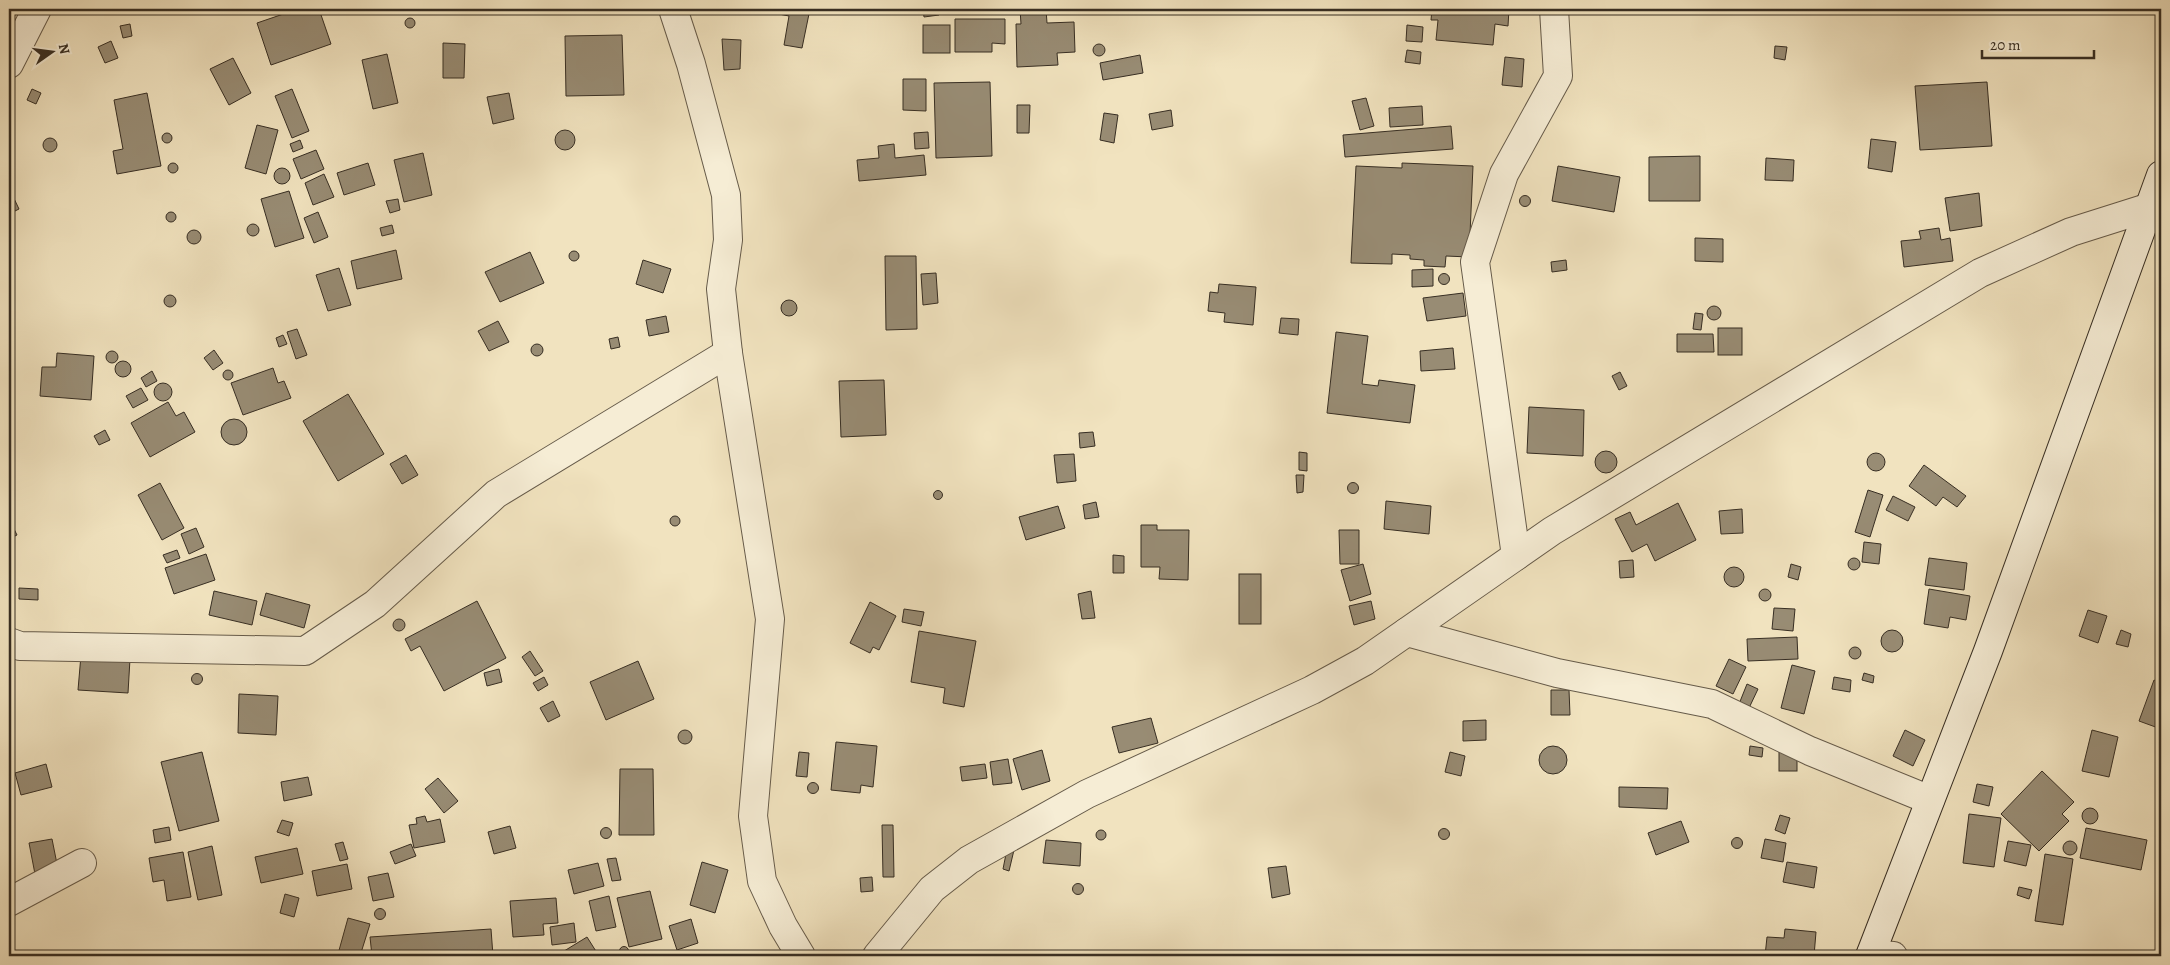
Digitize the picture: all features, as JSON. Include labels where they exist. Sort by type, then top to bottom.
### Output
[{"type":"street","points":[[9,64],[37,9]]},
{"type":"street","points":[[674,9],[726,194],[728,240],[721,289],[728,353],[770,619],[753,816],[762,880],[783,926],[802,956]]},
{"type":"street","points":[[1516,556],[1475,262],[1504,174],[1558,76],[1554,9]]},
{"type":"street","points":[[1878,955],[1930,800],[1988,652],[2161,175]]},
{"type":"street","points":[[877,956],[932,889],[969,860],[1087,794],[1312,690],[1365,661],[1552,531],[1980,273],[2071,232],[2150,207]]},
{"type":"street","points":[[9,642],[20,646],[305,651],[375,604],[496,494],[728,353]]},
{"type":"street","points":[[1407,632],[1558,673],[1712,704],[1810,750],[1930,800]]},
{"type":"street","points":[[9,902],[82,863]]},
{"type":"building","points":[[298,9],[319,9],[331,44],[271,65],[257,23]]},
{"type":"building","points":[[753,9],[810,9],[802,48],[784,45],[789,16]]},
{"type":"building","points":[[923,9],[939,9],[939,15],[924,17]]},
{"type":"building","points":[[1020,9],[1046,9],[1047,23],[1074,22],[1075,52],[1057,53],[1058,65],[1017,67],[1016,24],[1021,24]]},
{"type":"building","points":[[1432,9],[1509,9],[1508,26],[1495,24],[1493,45],[1436,40],[1438,20],[1431,20]]},
{"type":"building","points":[[410,18],[415,23],[410,28],[405,23]]},
{"type":"building","points":[[955,19],[1005,19],[1005,44],[992,43],[992,52],[955,52]]},
{"type":"building","points":[[130,24],[132,36],[123,38],[120,26]]},
{"type":"building","points":[[923,25],[950,25],[950,53],[923,53]]},
{"type":"building","points":[[1407,25],[1423,27],[1422,42],[1406,41]]},
{"type":"building","points":[[622,35],[624,95],[566,96],[565,36]]},
{"type":"building","points":[[722,39],[741,40],[740,69],[724,70]]},
{"type":"building","points":[[111,41],[118,58],[105,63],[98,47]]},
{"type":"building","points":[[443,43],[465,44],[464,78],[443,78]]},
{"type":"building","points":[[1099,44],[1105,50],[1099,56],[1093,50]]},
{"type":"building","points":[[1775,46],[1787,47],[1785,60],[1774,58]]},
{"type":"building","points":[[1407,50],[1421,52],[1420,64],[1405,62]]},
{"type":"building","points":[[387,54],[398,103],[373,109],[362,60]]},
{"type":"building","points":[[1140,55],[1143,73],[1103,80],[1100,63]]},
{"type":"building","points":[[1505,57],[1524,59],[1522,87],[1502,85]]},
{"type":"building","points":[[233,58],[251,93],[229,105],[210,69]]},
{"type":"building","points":[[903,79],[926,79],[926,111],[903,110]]},
{"type":"building","points":[[990,82],[992,156],[936,158],[934,83]]},
{"type":"building","points":[[1987,82],[1992,146],[1920,150],[1915,86]]},
{"type":"building","points":[[32,89],[41,93],[36,104],[27,100]]},
{"type":"building","points":[[292,89],[309,131],[292,138],[275,96]]},
{"type":"building","points":[[147,93],[161,166],[117,174],[113,151],[123,149],[114,100]]},
{"type":"building","points":[[509,93],[514,119],[493,124],[487,97]]},
{"type":"building","points":[[1366,98],[1374,126],[1360,130],[1352,101]]},
{"type":"building","points":[[1017,105],[1030,105],[1029,133],[1017,133]]},
{"type":"building","points":[[1422,106],[1423,125],[1390,127],[1389,108]]},
{"type":"building","points":[[1171,110],[1173,126],[1152,130],[1149,114]]},
{"type":"building","points":[[1104,113],[1118,115],[1114,143],[1100,140]]},
{"type":"building","points":[[257,125],[278,130],[266,174],[245,168]]},
{"type":"building","points":[[1451,126],[1453,149],[1345,157],[1343,135]]},
{"type":"building","points":[[565,130],[572,133],[575,140],[572,147],[565,150],[558,147],[555,140],[558,133]]},
{"type":"building","points":[[928,132],[929,148],[915,149],[914,133]]},
{"type":"building","points":[[165,133],[169,133],[172,138],[171,142],[165,143],[162,140],[162,136]]},
{"type":"building","points":[[47,138],[53,138],[57,145],[53,152],[47,152],[43,148],[43,142]]},
{"type":"building","points":[[1871,139],[1896,142],[1892,172],[1868,168]]},
{"type":"building","points":[[300,140],[303,148],[293,152],[290,144]]},
{"type":"building","points":[[894,144],[895,158],[924,155],[926,175],[859,181],[857,160],[879,158],[878,146]]},
{"type":"building","points":[[316,150],[324,169],[301,179],[293,159]]},
{"type":"building","points":[[423,153],[432,195],[404,202],[394,160]]},
{"type":"building","points":[[1700,156],[1700,201],[1649,201],[1649,157]]},
{"type":"building","points":[[1766,158],[1794,160],[1793,181],[1765,180]]},
{"type":"building","points":[[171,163],[175,163],[178,168],[177,172],[171,173],[168,170],[168,166]]},
{"type":"building","points":[[368,163],[375,185],[344,195],[337,173]]},
{"type":"building","points":[[1402,163],[1473,166],[1469,257],[1446,256],[1445,267],[1424,266],[1424,260],[1410,259],[1410,255],[1392,254],[1392,264],[1351,263],[1356,166],[1402,168]]},
{"type":"building","points":[[1558,166],[1620,177],[1614,212],[1552,201]]},
{"type":"building","points":[[279,168],[285,168],[290,173],[288,182],[279,184],[274,179],[274,173]]},
{"type":"building","points":[[324,174],[334,197],[313,205],[305,183]]},
{"type":"building","points":[[9,188],[19,209],[9,214]]},
{"type":"building","points":[[289,191],[304,238],[275,247],[261,199]]},
{"type":"building","points":[[1979,193],[1982,226],[1950,231],[1945,198]]},
{"type":"building","points":[[1525,195],[1531,201],[1525,207],[1519,201]]},
{"type":"building","points":[[398,199],[400,210],[390,213],[386,201]]},
{"type":"building","points":[[169,212],[173,212],[176,217],[173,222],[169,222],[166,219],[166,215]]},
{"type":"building","points":[[318,212],[328,237],[314,243],[304,218]]},
{"type":"building","points":[[255,224],[258,225],[258,235],[251,236],[248,235],[247,228],[248,225]]},
{"type":"building","points":[[392,225],[394,233],[382,236],[380,228]]},
{"type":"building","points":[[1939,228],[1941,240],[1950,238],[1953,261],[1904,267],[1901,241],[1921,239],[1919,231]]},
{"type":"building","points":[[191,230],[197,230],[201,237],[197,244],[191,244],[187,240],[187,234]]},
{"type":"building","points":[[1695,238],[1723,239],[1723,262],[1695,261]]},
{"type":"building","points":[[396,250],[402,279],[357,289],[351,261]]},
{"type":"building","points":[[572,251],[576,251],[579,256],[578,260],[572,261],[569,258],[569,254]]},
{"type":"building","points":[[530,252],[544,283],[500,302],[485,272]]},
{"type":"building","points":[[885,256],[916,256],[917,329],[886,330]]},
{"type":"building","points":[[643,260],[671,269],[663,293],[636,284]]},
{"type":"building","points":[[1566,260],[1567,270],[1552,272],[1551,262]]},
{"type":"building","points":[[339,268],[351,305],[328,311],[316,275]]},
{"type":"building","points":[[1433,269],[1433,286],[1412,287],[1412,270]]},
{"type":"building","points":[[936,273],[938,303],[923,305],[921,274]]},
{"type":"building","points":[[1442,274],[1446,274],[1449,279],[1448,283],[1442,284],[1439,281],[1439,277]]},
{"type":"building","points":[[1219,284],[1256,287],[1253,325],[1224,322],[1225,313],[1208,311],[1210,292],[1218,293]]},
{"type":"building","points":[[1463,293],[1466,316],[1427,321],[1423,298]]},
{"type":"building","points":[[170,295],[176,301],[170,307],[164,301]]},
{"type":"building","points":[[789,300],[797,308],[789,316],[781,308]]},
{"type":"building","points":[[1711,306],[1717,306],[1721,313],[1717,320],[1711,320],[1707,316],[1707,310]]},
{"type":"building","points":[[1695,313],[1703,314],[1701,330],[1693,329]]},
{"type":"building","points":[[666,316],[669,332],[649,336],[646,320]]},
{"type":"building","points":[[1281,318],[1299,319],[1298,335],[1279,333]]},
{"type":"building","points":[[498,321],[509,342],[489,351],[478,331]]},
{"type":"building","points":[[1718,328],[1742,328],[1742,355],[1718,355]]},
{"type":"building","points":[[297,329],[307,355],[296,359],[287,332]]},
{"type":"building","points":[[1336,332],[1368,336],[1362,384],[1378,386],[1379,380],[1415,385],[1410,423],[1327,413]]},
{"type":"building","points":[[1677,334],[1713,334],[1714,352],[1677,352]]},
{"type":"building","points":[[283,335],[287,344],[279,347],[276,338]]},
{"type":"building","points":[[618,337],[620,347],[611,349],[609,339]]},
{"type":"building","points":[[535,344],[539,344],[543,350],[539,356],[535,356],[531,352],[531,348]]},
{"type":"building","points":[[1453,348],[1455,369],[1421,371],[1420,351]]},
{"type":"building","points":[[214,350],[223,363],[213,370],[204,358]]},
{"type":"building","points":[[112,351],[118,357],[112,363],[106,357]]},
{"type":"building","points":[[57,353],[94,356],[91,400],[40,396],[42,367],[56,367]]},
{"type":"building","points":[[123,361],[131,369],[123,377],[115,369]]},
{"type":"building","points":[[273,368],[278,383],[284,381],[291,398],[243,415],[231,383]]},
{"type":"building","points":[[226,370],[230,370],[233,375],[232,379],[226,380],[223,377],[223,373]]},
{"type":"building","points":[[152,371],[157,381],[146,387],[141,378]]},
{"type":"building","points":[[1620,372],[1627,386],[1619,390],[1612,376]]},
{"type":"building","points":[[884,380],[886,435],[841,437],[839,381]]},
{"type":"building","points":[[159,383],[167,383],[172,388],[170,399],[159,401],[154,396],[154,388]]},
{"type":"building","points":[[141,388],[148,400],[133,408],[126,396]]},
{"type":"building","points":[[348,394],[384,454],[338,481],[303,421]]},
{"type":"building","points":[[168,402],[176,416],[184,412],[195,432],[150,457],[131,423]]},
{"type":"building","points":[[1529,407],[1584,410],[1583,456],[1527,453]]},
{"type":"building","points":[[234,419],[243,423],[247,432],[243,441],[234,445],[225,441],[221,432],[225,423]]},
{"type":"building","points":[[105,430],[110,440],[99,445],[94,436]]},
{"type":"building","points":[[1093,432],[1095,446],[1080,448],[1079,433]]},
{"type":"building","points":[[1606,451],[1614,454],[1617,462],[1614,470],[1606,473],[1598,470],[1595,462],[1598,454]]},
{"type":"building","points":[[1299,452],[1307,453],[1307,471],[1299,470]]},
{"type":"building","points":[[1876,453],[1882,456],[1885,462],[1882,468],[1876,471],[1870,468],[1867,462],[1870,456]]},
{"type":"building","points":[[1074,454],[1076,481],[1057,483],[1054,455]]},
{"type":"building","points":[[406,455],[418,475],[402,484],[390,464]]},
{"type":"building","points":[[1924,465],[1966,496],[1957,507],[1943,497],[1936,506],[1909,486]]},
{"type":"building","points":[[1296,475],[1304,475],[1303,492],[1297,493]]},
{"type":"building","points":[[1353,482],[1359,488],[1353,494],[1347,488]]},
{"type":"building","points":[[160,483],[184,528],[162,540],[138,495]]},
{"type":"building","points":[[938,490],[943,495],[938,500],[933,495]]},
{"type":"building","points":[[1868,490],[1883,495],[1870,537],[1855,532]]},
{"type":"building","points":[[1893,496],[1915,507],[1908,521],[1886,510]]},
{"type":"building","points":[[1386,501],[1431,506],[1429,534],[1384,529]]},
{"type":"building","points":[[1096,502],[1099,517],[1085,519],[1083,505]]},
{"type":"building","points":[[1678,503],[1696,540],[1655,561],[1647,544],[1632,552],[1615,519],[1630,512],[1636,525]]},
{"type":"building","points":[[1058,506],[1065,528],[1026,540],[1019,517]]},
{"type":"building","points":[[1742,509],[1743,533],[1721,534],[1719,511]]},
{"type":"building","points":[[673,516],[677,516],[680,521],[677,526],[673,526],[670,523],[670,519]]},
{"type":"building","points":[[11,523],[17,535],[9,539],[9,524]]},
{"type":"building","points":[[1141,525],[1157,525],[1157,530],[1189,530],[1188,580],[1159,579],[1160,567],[1141,567]]},
{"type":"building","points":[[196,528],[204,547],[189,554],[181,534]]},
{"type":"building","points":[[1339,530],[1359,530],[1359,564],[1340,564]]},
{"type":"building","points":[[1864,542],[1881,544],[1879,564],[1862,562]]},
{"type":"building","points":[[177,550],[180,558],[167,563],[163,555]]},
{"type":"building","points":[[206,554],[215,580],[174,594],[165,568]]},
{"type":"building","points":[[1113,555],[1124,556],[1124,573],[1113,573]]},
{"type":"building","points":[[1856,558],[1859,559],[1859,569],[1852,570],[1849,569],[1848,562],[1849,559]]},
{"type":"building","points":[[1929,558],[1967,563],[1964,590],[1925,585]]},
{"type":"building","points":[[1633,560],[1634,577],[1620,578],[1619,561]]},
{"type":"building","points":[[1363,564],[1371,594],[1350,601],[1341,570]]},
{"type":"building","points":[[1791,564],[1801,567],[1798,580],[1788,577]]},
{"type":"building","points":[[1734,567],[1741,570],[1744,577],[1741,584],[1734,587],[1727,584],[1724,577],[1727,570]]},
{"type":"building","points":[[1239,574],[1261,574],[1261,624],[1239,624]]},
{"type":"building","points":[[19,588],[38,589],[38,600],[19,599]]},
{"type":"building","points":[[1765,589],[1771,595],[1765,601],[1759,595]]},
{"type":"building","points":[[1929,589],[1970,596],[1966,620],[1950,617],[1948,628],[1924,624]]},
{"type":"building","points":[[214,591],[257,601],[252,625],[209,615]]},
{"type":"building","points":[[1091,591],[1095,618],[1082,619],[1078,594]]},
{"type":"building","points":[[266,593],[310,605],[304,628],[260,615]]},
{"type":"building","points":[[477,601],[506,658],[444,691],[420,646],[411,651],[405,639]]},
{"type":"building","points":[[1371,601],[1375,619],[1354,625],[1349,606]]},
{"type":"building","points":[[870,602],[896,616],[879,650],[873,647],[870,653],[850,643]]},
{"type":"building","points":[[1774,608],[1795,609],[1793,631],[1772,629]]},
{"type":"building","points":[[904,609],[924,612],[921,626],[902,622]]},
{"type":"building","points":[[2088,610],[2107,616],[2098,643],[2079,636]]},
{"type":"building","points":[[401,619],[404,620],[404,630],[397,631],[394,630],[393,623],[394,620]]},
{"type":"building","points":[[1892,630],[1900,633],[1903,641],[1900,649],[1892,652],[1884,649],[1881,641],[1884,633]]},
{"type":"building","points":[[2121,630],[2131,634],[2128,647],[2116,644]]},
{"type":"building","points":[[919,631],[976,641],[964,707],[943,703],[945,688],[911,682]]},
{"type":"building","points":[[1797,637],[1798,659],[1748,661],[1747,639]]},
{"type":"building","points":[[1853,647],[1857,647],[1861,653],[1857,659],[1853,659],[1849,655],[1849,651]]},
{"type":"building","points":[[530,651],[543,671],[535,676],[522,657]]},
{"type":"building","points":[[81,655],[130,659],[128,693],[78,690]]},
{"type":"building","points":[[1729,659],[1746,667],[1733,694],[1716,686]]},
{"type":"building","points":[[638,661],[654,699],[606,720],[590,682]]},
{"type":"building","points":[[1792,665],[1815,671],[1804,714],[1781,708]]},
{"type":"building","points":[[499,669],[502,682],[487,686],[484,673]]},
{"type":"building","points":[[1864,673],[1874,676],[1873,683],[1862,680]]},
{"type":"building","points":[[195,674],[199,674],[202,679],[201,683],[195,684],[192,681],[192,677]]},
{"type":"building","points":[[544,677],[548,685],[538,691],[533,683]]},
{"type":"building","points":[[1834,677],[1851,680],[1850,692],[1832,689]]},
{"type":"building","points":[[2154,680],[2161,683],[2161,729],[2139,721]]},
{"type":"building","points":[[1747,684],[1758,689],[1749,708],[1739,704]]},
{"type":"building","points":[[1551,690],[1569,690],[1570,715],[1551,715]]},
{"type":"building","points":[[239,694],[278,696],[276,735],[238,733]]},
{"type":"building","points":[[553,701],[560,716],[548,722],[540,708]]},
{"type":"building","points":[[1151,718],[1158,743],[1119,753],[1112,727]]},
{"type":"building","points":[[1486,720],[1486,740],[1463,741],[1463,721]]},
{"type":"building","points":[[685,730],[690,732],[692,737],[690,742],[685,744],[680,742],[678,737],[680,732]]},
{"type":"building","points":[[1905,730],[1925,740],[1913,766],[1893,756]]},
{"type":"building","points":[[2092,730],[2118,737],[2109,777],[2082,771]]},
{"type":"building","points":[[836,742],[877,746],[873,787],[861,785],[860,793],[831,790]]},
{"type":"building","points":[[1553,746],[1563,750],[1567,760],[1563,770],[1553,774],[1543,770],[1539,760],[1543,750]]},
{"type":"building","points":[[1750,746],[1763,748],[1762,757],[1749,755]]},
{"type":"building","points":[[1042,750],[1050,781],[1022,790],[1013,759]]},
{"type":"building","points":[[1779,750],[1797,750],[1797,771],[1779,771]]},
{"type":"building","points":[[202,752],[219,821],[179,831],[161,762]]},
{"type":"building","points":[[799,752],[809,753],[807,777],[796,776]]},
{"type":"building","points":[[1450,752],[1465,756],[1461,776],[1445,772]]},
{"type":"building","points":[[1008,759],[1012,783],[993,785],[990,762]]},
{"type":"building","points":[[46,764],[52,787],[21,795],[15,773]]},
{"type":"building","points":[[985,764],[987,778],[962,781],[960,767]]},
{"type":"building","points":[[620,769],[653,769],[654,835],[619,835]]},
{"type":"building","points":[[2042,771],[2074,802],[2062,814],[2069,821],[2039,851],[2001,814]]},
{"type":"building","points":[[308,777],[312,795],[284,801],[281,782]]},
{"type":"building","points":[[438,778],[458,801],[444,813],[425,789]]},
{"type":"building","points":[[813,782],[819,788],[813,794],[807,788]]},
{"type":"building","points":[[1977,784],[1993,787],[1989,806],[1973,802]]},
{"type":"building","points":[[1619,787],[1668,788],[1667,809],[1619,807]]},
{"type":"building","points":[[2087,808],[2093,808],[2098,813],[2096,822],[2087,824],[2082,819],[2082,813]]},
{"type":"building","points":[[1969,814],[2001,818],[1994,867],[1963,863]]},
{"type":"building","points":[[1780,815],[1790,818],[1785,834],[1775,830]]},
{"type":"building","points":[[425,816],[427,822],[440,819],[445,842],[414,848],[409,825],[417,824],[416,818]]},
{"type":"building","points":[[282,820],[293,823],[289,836],[277,832]]},
{"type":"building","points":[[1681,821],[1689,842],[1656,855],[1648,833]]},
{"type":"building","points":[[882,825],[893,825],[894,877],[883,877]]},
{"type":"building","points":[[510,826],[516,848],[494,854],[488,832]]},
{"type":"building","points":[[169,827],[171,840],[155,843],[153,830]]},
{"type":"building","points":[[606,827],[612,833],[606,839],[600,833]]},
{"type":"building","points":[[2086,828],[2147,840],[2141,870],[2080,858]]},
{"type":"building","points":[[1442,829],[1446,829],[1449,834],[1448,838],[1442,839],[1439,836],[1439,832]]},
{"type":"building","points":[[1099,830],[1103,830],[1106,835],[1105,839],[1099,840],[1096,837],[1096,833]]},
{"type":"building","points":[[1735,838],[1739,838],[1742,843],[1741,847],[1735,848],[1732,845],[1732,841]]},
{"type":"building","points":[[2160,838],[2161,860],[2157,860]]},
{"type":"building","points":[[52,839],[58,869],[35,874],[29,843]]},
{"type":"building","points":[[1765,839],[1786,843],[1783,862],[1761,858]]},
{"type":"building","points":[[1046,840],[1081,843],[1080,866],[1043,863]]},
{"type":"building","points":[[2008,841],[2031,845],[2026,866],[2004,861]]},
{"type":"building","points":[[2067,841],[2073,841],[2077,848],[2073,855],[2067,855],[2063,851],[2063,845]]},
{"type":"building","points":[[343,842],[348,859],[340,861],[335,844]]},
{"type":"building","points":[[411,844],[416,856],[395,864],[390,852]]},
{"type":"building","points":[[212,846],[222,895],[198,900],[188,852]]},
{"type":"building","points":[[297,848],[303,874],[261,883],[255,857]]},
{"type":"building","points":[[1007,849],[1014,850],[1009,871],[1003,869]]},
{"type":"building","points":[[183,852],[191,897],[167,901],[164,880],[153,882],[149,858]]},
{"type":"building","points":[[2045,854],[2073,859],[2063,925],[2035,921]]},
{"type":"building","points":[[616,858],[621,880],[612,881],[607,859]]},
{"type":"building","points":[[702,862],[728,870],[715,913],[690,905]]},
{"type":"building","points":[[1787,862],[1817,867],[1814,888],[1783,882]]},
{"type":"building","points":[[598,863],[604,886],[574,894],[568,870]]},
{"type":"building","points":[[347,864],[352,889],[317,896],[312,871]]},
{"type":"building","points":[[1286,866],[1290,894],[1272,898],[1268,868]]},
{"type":"building","points":[[388,873],[394,897],[373,901],[368,877]]},
{"type":"building","points":[[872,877],[873,891],[861,892],[860,878]]},
{"type":"building","points":[[1078,883],[1084,889],[1078,895],[1072,889]]},
{"type":"building","points":[[2019,887],[2032,890],[2029,899],[2017,895]]},
{"type":"building","points":[[650,891],[662,939],[629,947],[617,898]]},
{"type":"building","points":[[285,894],[299,898],[294,917],[280,913]]},
{"type":"building","points":[[609,896],[616,927],[596,931],[589,901]]},
{"type":"building","points":[[556,898],[558,923],[543,924],[544,935],[513,937],[510,901]]},
{"type":"building","points":[[378,909],[382,909],[385,914],[384,918],[378,919],[375,916],[375,912]]},
{"type":"building","points":[[348,918],[370,924],[360,956],[338,954]]},
{"type":"building","points":[[691,919],[698,943],[677,950],[669,926]]},
{"type":"building","points":[[574,923],[576,942],[552,945],[550,927]]},
{"type":"building","points":[[491,929],[493,956],[372,956],[370,937]]},
{"type":"building","points":[[1785,929],[1816,932],[1814,956],[1765,956],[1767,937],[1784,938]]},
{"type":"building","points":[[587,937],[599,956],[556,956]]},
{"type":"building","points":[[624,946],[629,951],[624,956],[619,951]]}]
